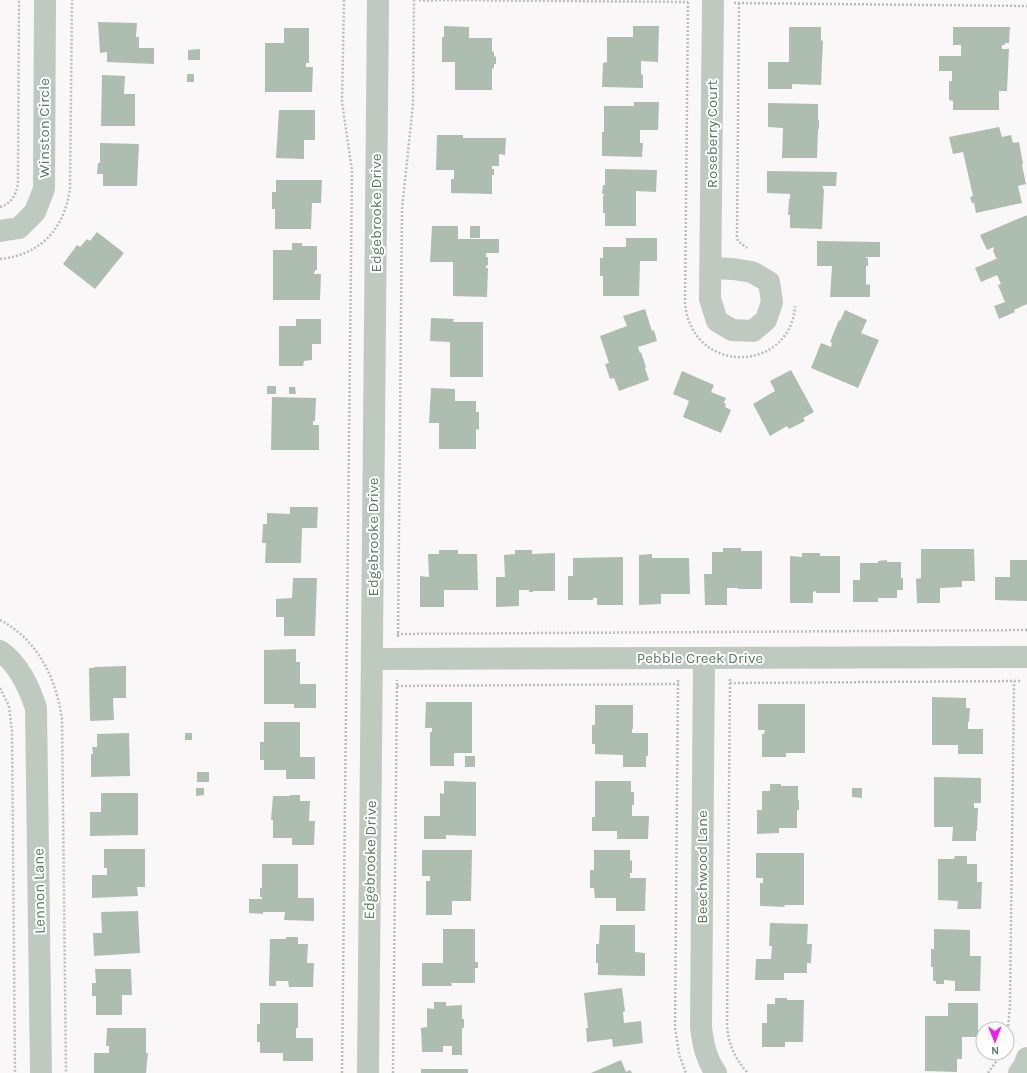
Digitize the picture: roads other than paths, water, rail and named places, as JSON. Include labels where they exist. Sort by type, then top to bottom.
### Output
[{"type":"street","name":"Winston Circle","points":[[0,231],[18,228],[35,212],[44,189],[45,0]]},
{"type":"street","name":"Edgebrooke Drive","points":[[368,1073],[378,0]]},
{"type":"street","name":"Roseberry Court","points":[[711,268],[713,2]]},
{"type":"street","name":"Lennon Lane","points":[[0,651],[8,657],[28,686],[36,708],[41,1073]]},
{"type":"street","name":"Pebble Creek Drive","points":[[372,659],[1027,657]]},
{"type":"street","name":"Beechwood Lane","points":[[704,658],[701,1027],[704,1047],[710,1065],[716,1073]]},
{"type":"street","points":[[1019,1073],[1027,1058]]}]
